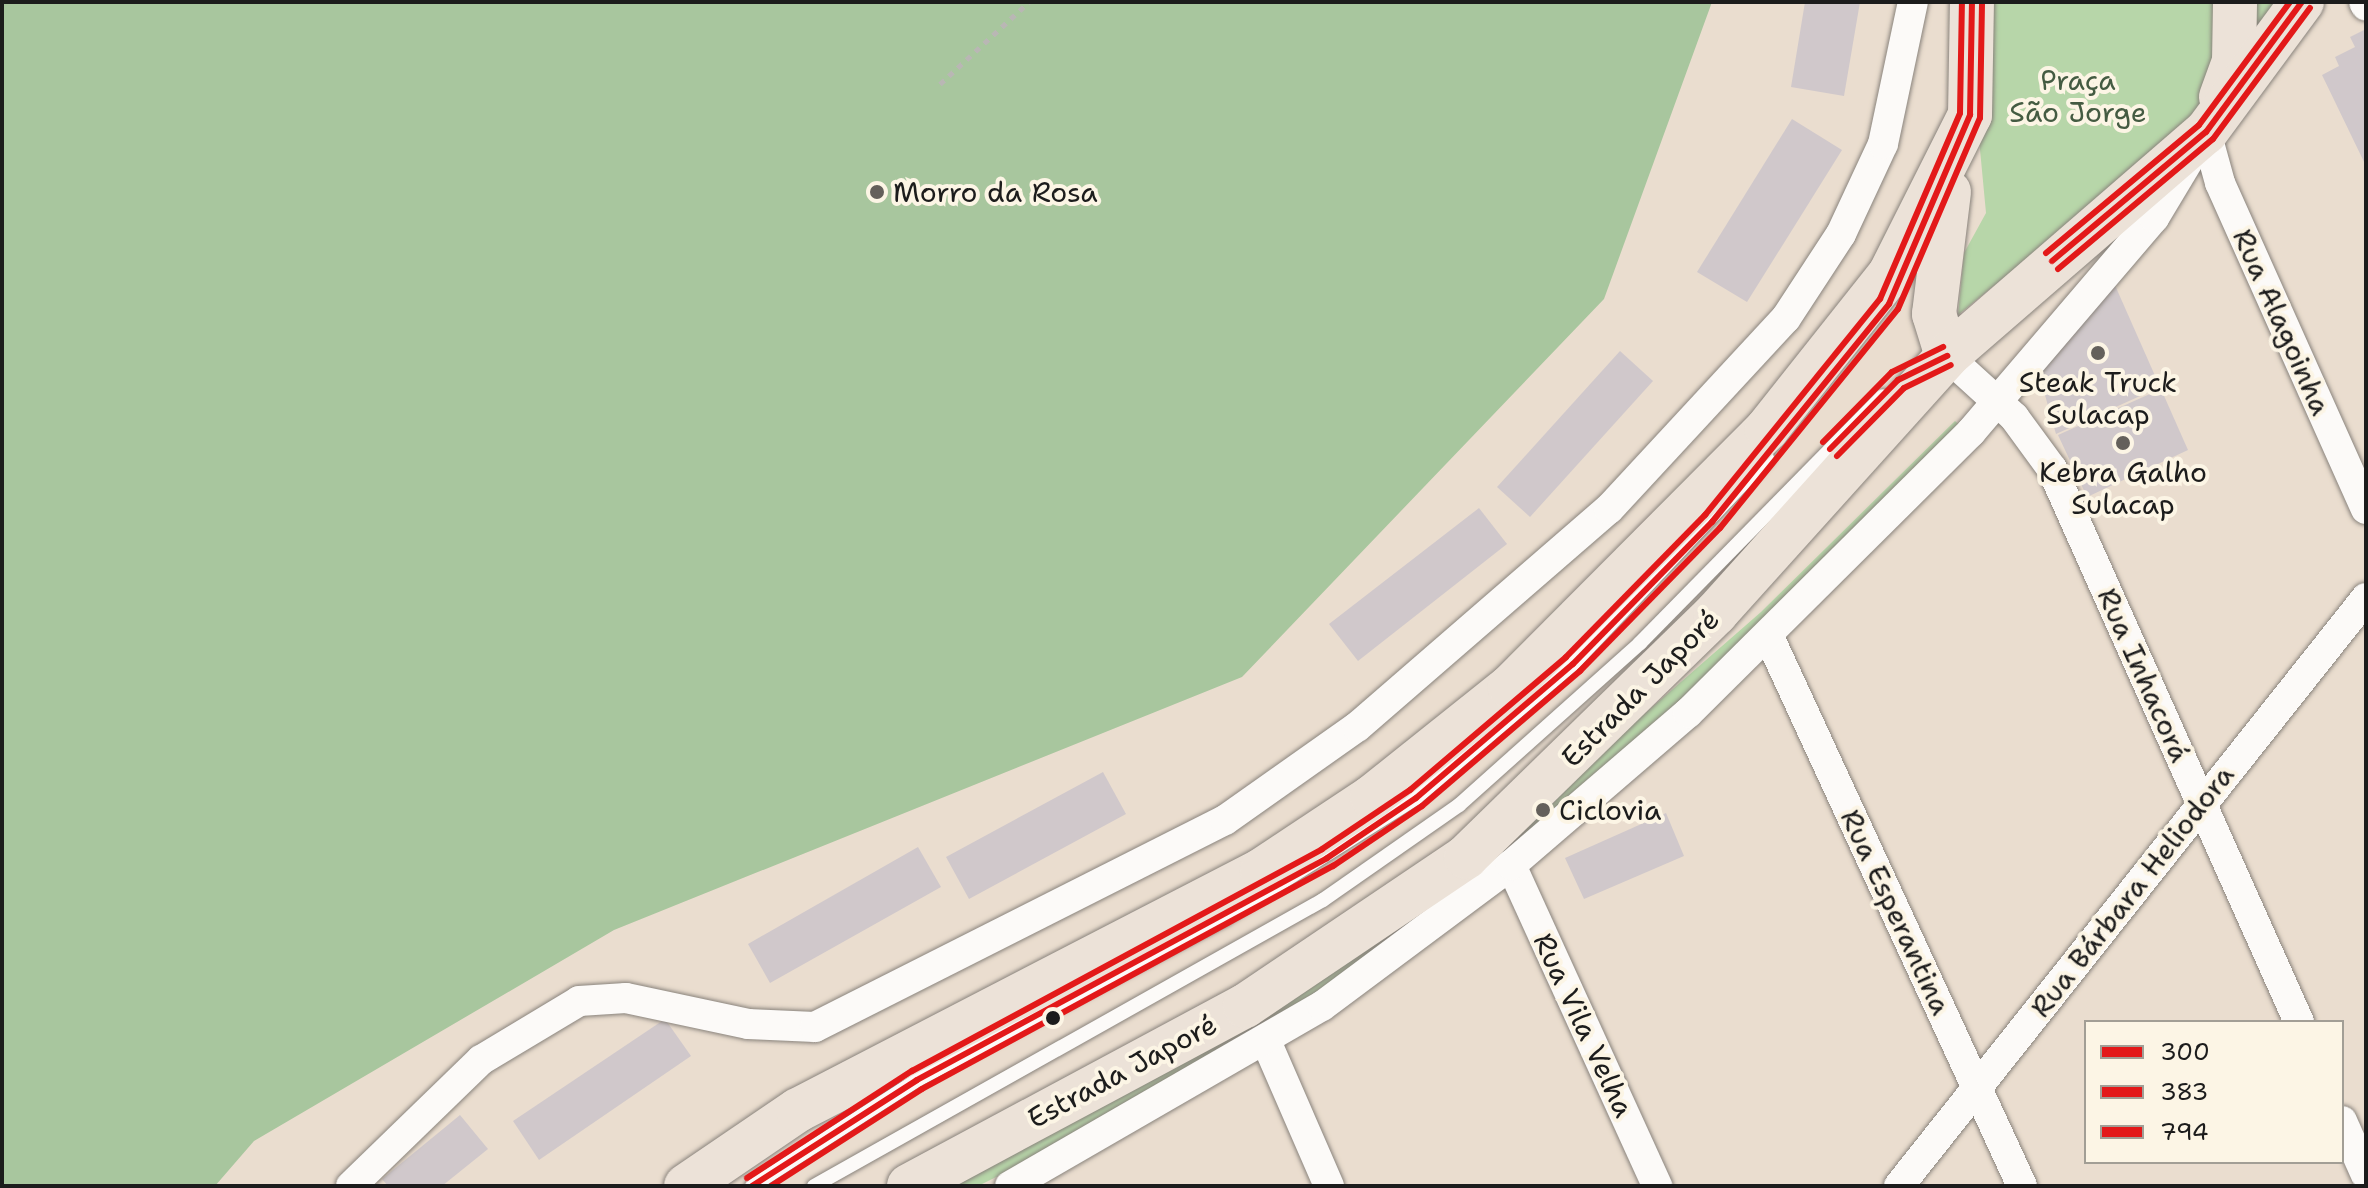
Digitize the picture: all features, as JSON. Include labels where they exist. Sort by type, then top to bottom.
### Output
[{"type":"main road","points":[[1970,115],[1972,2]]},
{"type":"main road","points":[[686,1186],[798,1110],[1262,870],[1372,797],[1510,687],[1767,429],[1890,274],[1954,158],[1970,115],[1999,2]]},
{"type":"main road","points":[[2206,132],[2234,61],[2235,2]]},
{"type":"main road","name":"Estrada Japoré","points":[[909,1186],[1245,1006],[1466,857],[1716,613],[1947,356],[2206,132],[2302,2]]},
{"type":"main road","points":[[1947,356],[1934,314],[1935,270],[1954,158]]},
{"type":"street","points":[[351,1186],[481,1060],[579,1001],[626,998],[748,1024],[815,1027],[1225,820],[1357,727],[1609,509],[1786,318],[1841,234],[1883,144],[1913,2]]},
{"type":"street","name":"Estrada Japoré","points":[[1010,1186],[1266,1041],[1511,865],[1770,639],[1995,402],[2154,218],[2206,132]]},
{"type":"street","name":"Rua Alagoinha","points":[[2206,132],[2220,183],[2366,509]]},
{"type":"street","name":"Rua Inhacorá","points":[[1947,356],[1995,402],[2052,469],[2298,1020]]},
{"type":"street","name":"Rua Bárbara Heliodora","points":[[1899,1186],[2366,598]]},
{"type":"street","name":"Rua Esperantina","points":[[1770,639],[2022,1186]]},
{"type":"street","name":"Rua Vila Velha","points":[[1511,865],[1657,1186]]},
{"type":"street","points":[[1266,1041],[1329,1186]]},
{"type":"street","points":[[2344,1126],[2366,1175]]},
{"type":"lane","points":[[752,1186],[917,1080],[1327,858],[1492,736],[1712,522],[1809,409],[1889,304],[1954,158]]},
{"type":"lane","points":[[814,1186],[1323,900],[1459,805],[1640,643],[1898,380],[1947,356]]},
{"type":"path","points":[[940,84],[1029,2]]},
{"type":"green space","points":[[2,2],[1712,2],[1604,299],[1242,677],[614,930],[254,1141],[215,1186],[2,1186]]},
{"type":"green space","name":"Praça São Jorge","points":[[1983,2],[2302,2],[2202,116],[1958,315],[1964,253],[1986,213],[1976,107]]},
{"type":"green space","name":"Ciclovia","points":[[1955,421],[1966,431],[1604,772],[1395,945],[1109,1121],[978,1186],[920,1186],[1587,764],[1761,612]]},
{"type":"building","points":[[1805,2],[1860,2],[1844,96],[1791,87]]},
{"type":"building","points":[[2366,29],[2366,166],[2322,75],[2339,66],[2335,57],[2355,47],[2350,37]]},
{"type":"building","points":[[1792,119],[1842,150],[1747,302],[1697,272]]},
{"type":"building","name":"Steak Truck Sulacap","points":[[2114,283],[2160,387],[2056,434],[2039,374]]},
{"type":"building","points":[[1620,351],[1653,381],[1530,517],[1497,487]]},
{"type":"building","name":"Kebra Galho Sulacap","points":[[2161,389],[2188,450],[2087,497],[2058,435]]},
{"type":"building","points":[[1479,508],[1507,544],[1358,661],[1329,624]]},
{"type":"building","points":[[1103,772],[1126,814],[969,899],[946,857]]},
{"type":"building","points":[[1666,813],[1684,856],[1584,899],[1565,858]]},
{"type":"building","points":[[918,847],[941,887],[770,983],[748,944]]},
{"type":"building","points":[[665,1019],[691,1056],[539,1160],[513,1121]]},
{"type":"building","points":[[460,1115],[488,1149],[442,1186],[388,1186],[382,1179]]},
{"type":"transit line","name":"794","points":[[747,1178],[912,1071],[1322,849],[1410,790],[1566,657],[1705,515],[1880,299],[1960,113],[1962,2]]},
{"type":"transit line","name":"300","points":[[752,1186],[917,1080],[1327,858],[1416,798],[1573,664],[1712,522],[1889,304],[1970,115],[1972,2]]},
{"type":"transit line","name":"383","points":[[771,1186],[922,1089],[1333,866],[1422,806],[1580,671],[1720,528],[1898,309],[1980,118],[1982,2]]},
{"type":"transit line","name":"794","points":[[2046,253],[2199,125],[2290,2]]},
{"type":"transit line","name":"300","points":[[2052,261],[2206,132],[2302,2]]},
{"type":"transit line","name":"383","points":[[2058,269],[2213,139],[2310,8]]},
{"type":"transit line","name":"794","points":[[1823,442],[1892,372],[1943,347]]},
{"type":"transit line","name":"300","points":[[1830,449],[1898,380],[1947,356]]},
{"type":"transit line","name":"383","points":[[1837,456],[1904,388],[1951,365]]},
{"type":"place","name":"Morro da Rosa","points":[[877,192]]},
{"type":"place","name":"Steak Truck Sulacap","points":[[2098,353]]},
{"type":"place","name":"Kebra Galho Sulacap","points":[[2123,443]]},
{"type":"place","name":"Ciclovia","points":[[1543,810]]}]
